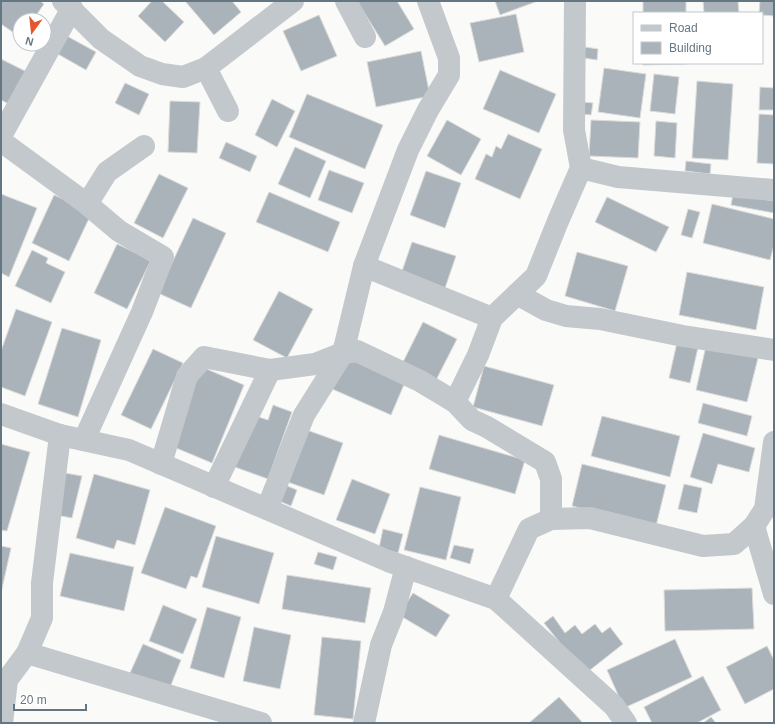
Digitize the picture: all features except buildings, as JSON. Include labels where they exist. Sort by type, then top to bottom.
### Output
[{"type":"street","points":[[1,136],[68,5],[101,38],[140,66],[162,74],[183,77],[206,68],[293,1]]},
{"type":"street","points":[[346,1],[365,37]]},
{"type":"street","points":[[267,509],[304,415],[344,353],[364,266],[408,150],[428,110],[449,75],[449,58],[428,1]]},
{"type":"street","points":[[455,402],[478,355],[492,318],[536,276],[581,168],[574,130],[575,1]]},
{"type":"street","points":[[206,68],[228,111]]},
{"type":"street","points":[[1,141],[88,204],[119,231],[163,257],[142,312],[84,440]]},
{"type":"street","points":[[88,204],[107,172],[144,146]]},
{"type":"street","points":[[581,168],[618,177],[658,182],[774,190]]},
{"type":"street","points":[[364,266],[492,318]]},
{"type":"street","points":[[517,294],[546,310],[566,316],[600,319],[683,336],[774,350]]},
{"type":"street","points":[[160,464],[187,376],[204,357],[270,370],[315,364],[344,353],[357,351],[420,381],[455,402],[472,420],[487,426],[545,462],[551,479],[551,518]]},
{"type":"street","points":[[214,486],[270,370]]},
{"type":"street","points":[[1,414],[60,435],[129,450],[406,567],[496,599],[614,706],[626,723]]},
{"type":"street","points":[[2,723],[4,680],[27,653],[42,618],[42,583],[60,435]]},
{"type":"street","points":[[496,599],[529,529],[551,518],[590,518],[703,546],[734,544],[754,526],[765,509],[774,442]]},
{"type":"street","points":[[754,526],[774,594]]},
{"type":"street","points":[[364,723],[381,645],[394,612],[406,567]]},
{"type":"street","points":[[27,653],[262,723]]}]
